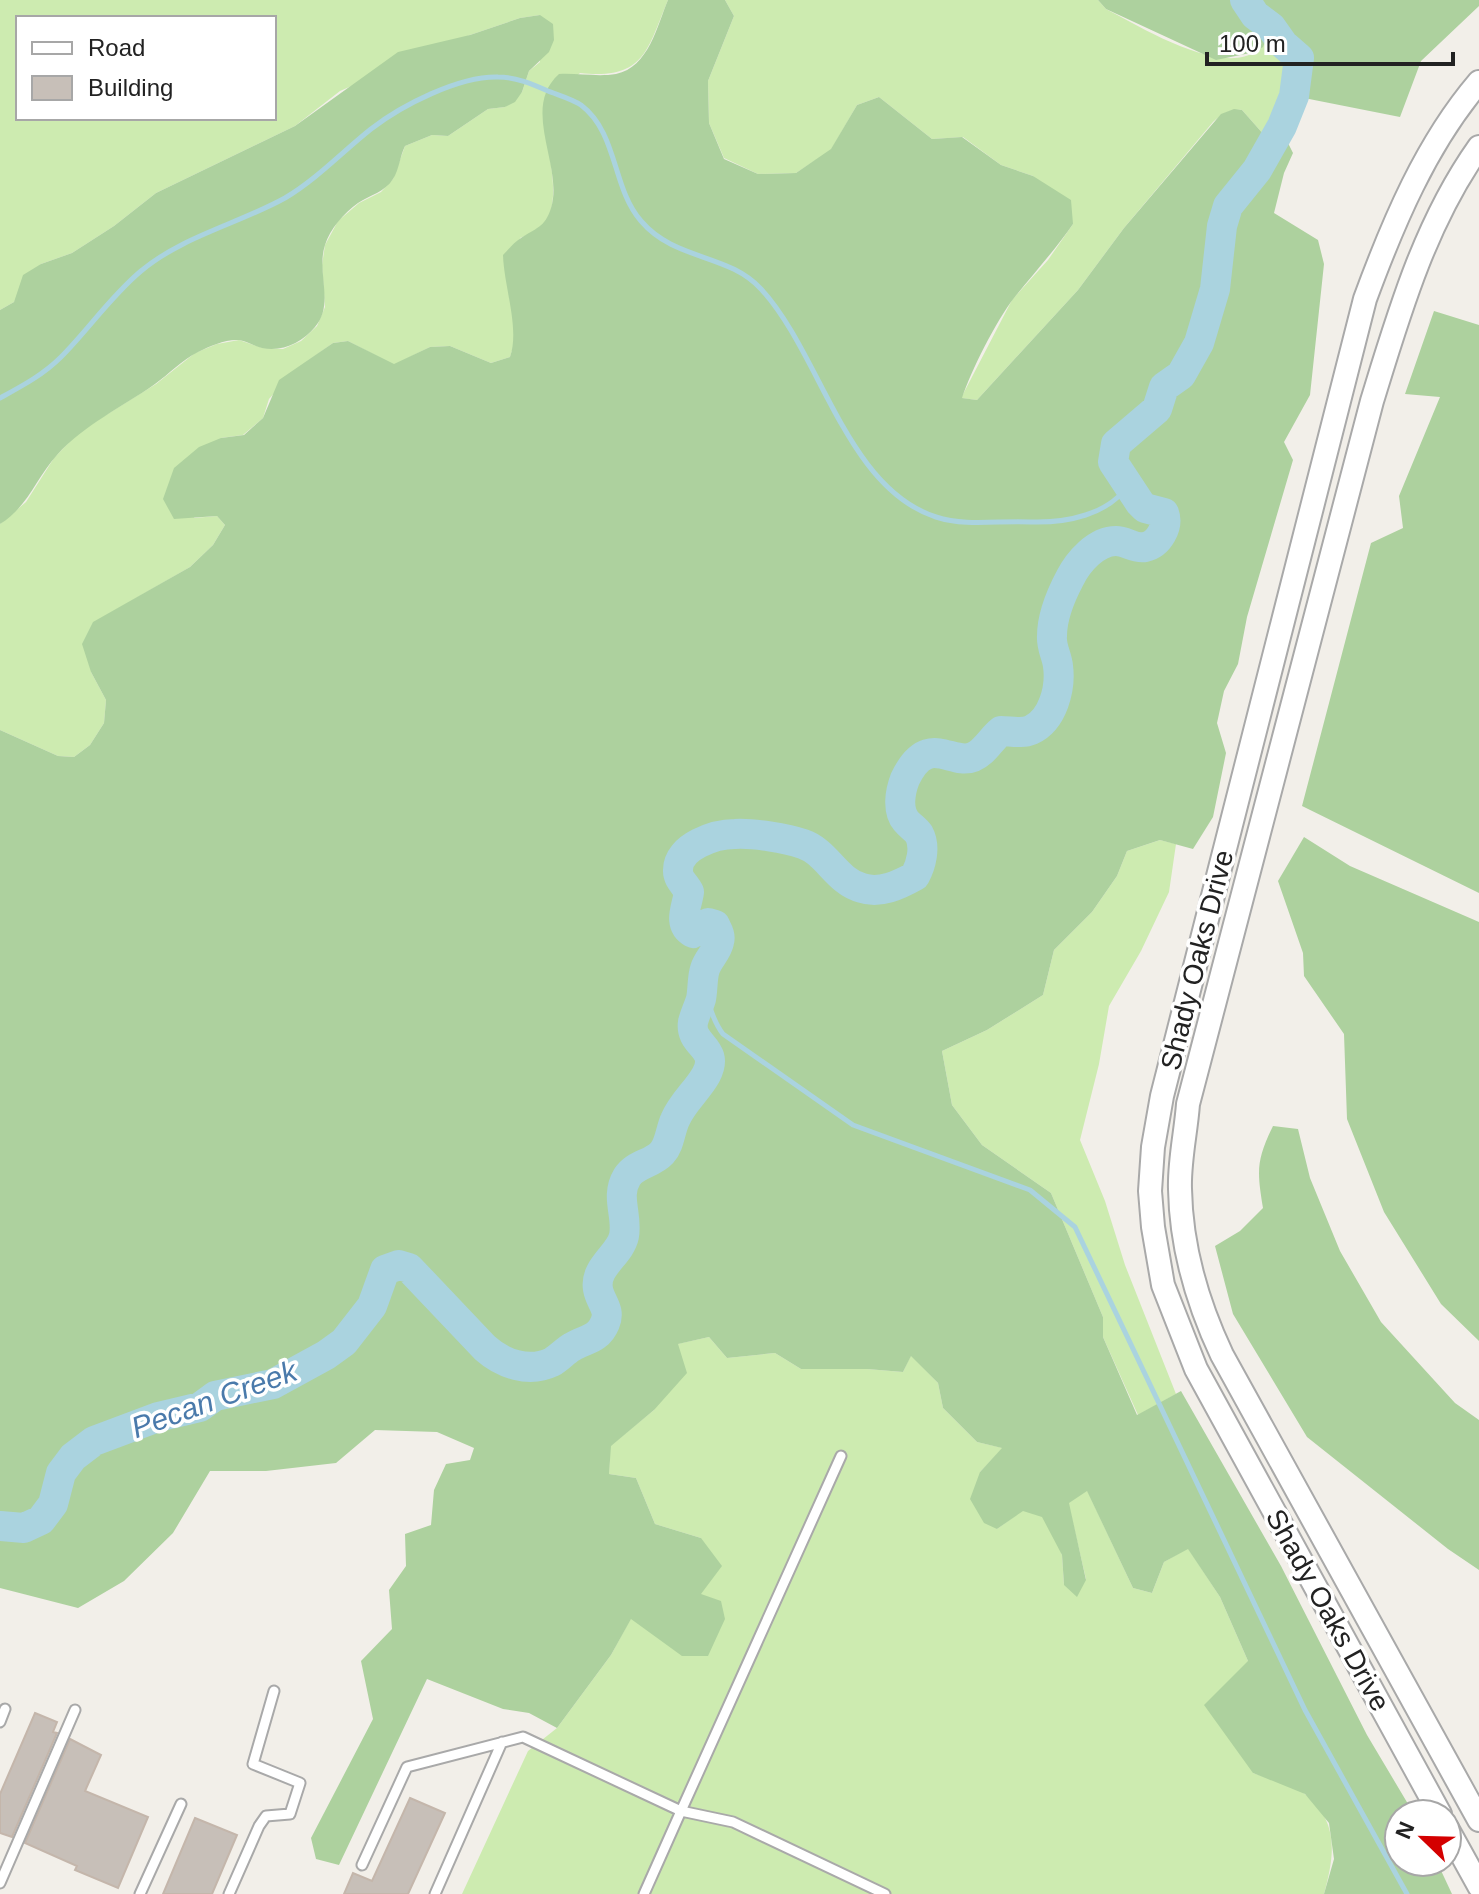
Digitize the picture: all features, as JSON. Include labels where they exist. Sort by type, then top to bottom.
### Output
[{"type":"street","name":"Shady Oaks Drive","points":[[1431,1798],[1196,1369],[1163,1285],[1150,1191],[1153,1147],[1162,1096],[1365,299],[1388,236],[1439,135],[1479,82]]},
{"type":"street","name":"Shady Oaks Drive","points":[[1479,147],[1446,200],[1422,250],[1372,401],[1188,1104],[1180,1187],[1191,1276],[1222,1355],[1479,1820]]},
{"type":"street","points":[[1371,1688],[1397,1673]]},
{"type":"street","points":[[1463,1857],[1479,1886]]},
{"type":"lane","points":[[644,1894],[841,1456]]},
{"type":"lane","points":[[229,1894],[259,1826],[266,1816],[290,1814],[300,1783],[253,1764],[274,1691]]},
{"type":"lane","points":[[0,1722],[5,1709]]},
{"type":"lane","points":[[0,1883],[75,1710]]},
{"type":"lane","points":[[362,1865],[407,1767],[523,1737],[681,1811],[733,1822],[885,1894]]},
{"type":"lane","points":[[435,1894],[502,1742]]},
{"type":"lane","points":[[140,1894],[181,1804]]},
{"type":"green space","points":[[0,0],[668,0],[648,47],[631,66],[618,72],[580,73],[543,108],[552,172],[552,206],[547,220],[538,230],[520,238],[515,341],[510,357],[491,363],[450,346],[430,347],[394,365],[348,341],[333,343],[295,370],[269,399],[263,418],[243,435],[221,438],[194,518],[217,516],[225,525],[213,545],[190,567],[93,623],[91,672],[106,700],[104,723],[90,745],[74,757],[58,756],[0,730],[0,524],[26,502],[54,458],[80,431],[156,384],[195,353],[239,340],[263,348],[283,349],[301,341],[317,326],[325,307],[322,265],[325,245],[338,221],[359,203],[381,192],[393,179],[405,146],[432,135],[448,136],[488,109],[505,107],[522,92],[529,71],[540,62],[540,15],[520,18],[470,35],[340,91],[295,126],[156,193],[114,226],[72,253],[41,264],[14,302],[0,310]]},
{"type":"green space","points":[[668,0],[725,0],[734,16],[708,81],[709,123],[724,159],[758,174],[796,173],[831,149],[857,105],[879,97],[932,139],[962,137],[1001,165],[1033,176],[1071,200],[1073,224],[1007,308],[971,374],[962,398],[977,400],[1078,290],[1124,228],[1221,114],[1234,109],[1242,110],[1265,136],[1287,141],[1293,153],[1284,173],[1274,213],[1318,240],[1324,264],[1310,395],[1284,442],[1293,460],[1247,617],[1238,664],[1224,691],[1217,723],[1226,753],[1213,817],[1193,849],[1160,840],[1127,851],[1117,876],[1092,912],[1054,950],[1043,995],[987,1030],[942,1051],[952,1105],[982,1145],[1051,1193],[1103,1317],[1103,1337],[1137,1415],[1181,1391],[1281,1566],[1367,1735],[1404,1798],[1383,1798],[1383,1878],[1444,1878],[1452,1894],[1324,1894],[1334,1859],[1329,1823],[1305,1794],[1253,1773],[1204,1705],[1248,1661],[1220,1597],[1188,1549],[1164,1562],[1152,1593],[1133,1588],[1087,1491],[1069,1503],[1086,1580],[1077,1597],[1064,1585],[1062,1555],[1042,1517],[1023,1511],[997,1529],[984,1523],[970,1499],[980,1472],[1002,1448],[977,1442],[943,1408],[938,1383],[911,1356],[903,1372],[801,1369],[775,1353],[727,1358],[709,1337],[678,1344],[687,1373],[654,1410],[611,1446],[609,1474],[636,1478],[655,1524],[701,1538],[722,1566],[701,1594],[721,1601],[725,1619],[708,1656],[682,1656],[631,1619],[611,1655],[557,1728],[529,1713],[503,1709],[427,1679],[339,1865],[316,1859],[311,1838],[373,1719],[361,1661],[392,1629],[389,1590],[406,1566],[405,1534],[431,1525],[434,1490],[446,1464],[470,1460],[474,1448],[437,1432],[375,1430],[336,1463],[266,1471],[210,1471],[173,1533],[124,1581],[78,1608],[0,1588],[0,730],[58,756],[74,757],[90,745],[104,723],[106,700],[91,672],[82,644],[93,622],[190,567],[213,545],[225,525],[217,516],[174,519],[163,499],[174,468],[199,447],[221,438],[244,435],[263,418],[279,380],[333,343],[348,341],[394,364],[430,347],[450,346],[491,363],[510,357],[513,334],[503,255],[543,224],[551,208],[552,174],[543,121],[543,104],[548,88],[559,74],[602,75],[627,70],[644,54]]},
{"type":"green space","points":[[725,0],[1098,0],[1106,9],[1170,42],[1221,58],[1243,57],[1261,47],[1271,27],[1283,44],[1299,58],[1294,96],[1276,137],[1265,136],[1242,110],[1226,113],[1213,122],[1124,228],[1078,290],[977,400],[961,398],[1012,300],[1048,260],[1073,224],[1033,176],[1001,165],[963,137],[932,139],[879,97],[857,105],[831,150],[796,173],[758,174],[724,158],[709,123],[708,81],[734,16]]},
{"type":"green space","points":[[1098,0],[1479,0],[1479,6],[1421,61],[1400,117],[1294,96],[1299,58],[1271,28],[1263,47],[1255,52],[1216,60],[1106,9]]},
{"type":"green space","points":[[540,15],[553,24],[554,40],[549,52],[529,71],[515,102],[488,109],[448,136],[432,135],[405,146],[390,183],[353,207],[334,227],[323,255],[324,308],[310,333],[284,347],[269,349],[234,340],[192,355],[68,444],[25,501],[0,524],[0,310],[14,302],[23,275],[41,264],[72,253],[114,226],[156,193],[295,126],[398,52]]},
{"type":"green space","points":[[1434,311],[1479,325],[1479,893],[1302,806],[1371,543],[1403,528],[1399,496],[1440,397],[1405,394]]},
{"type":"green space","points":[[1304,837],[1350,866],[1479,922],[1479,1341],[1441,1304],[1384,1212],[1347,1119],[1344,1034],[1304,976],[1303,953],[1278,881]]},
{"type":"green space","points":[[1160,840],[1176,844],[1169,892],[1141,951],[1109,1006],[1099,1064],[1080,1140],[1176,1394],[1138,1415],[1103,1337],[1103,1317],[1051,1193],[982,1145],[952,1105],[942,1051],[987,1030],[1043,995],[1054,950],[1092,912],[1117,876],[1127,851]]},
{"type":"green space","points":[[1273,1126],[1298,1129],[1310,1178],[1340,1251],[1381,1322],[1455,1403],[1479,1420],[1479,1570],[1307,1437],[1233,1314],[1215,1246],[1240,1231],[1263,1208],[1259,1166]]},
{"type":"green space","points":[[709,1337],[727,1358],[775,1353],[801,1369],[903,1372],[911,1355],[938,1383],[943,1408],[977,1442],[1003,1448],[980,1472],[997,1529],[1023,1510],[1048,1518],[1062,1555],[1064,1585],[1086,1579],[1068,1502],[1087,1490],[1133,1588],[1152,1593],[1164,1562],[1188,1548],[1220,1597],[1248,1661],[1253,1773],[1301,1791],[1325,1817],[1332,1841],[1332,1854],[1324,1894],[462,1894],[528,1751],[557,1728],[611,1655],[631,1618],[700,1594],[701,1538],[655,1524],[636,1478],[609,1474],[610,1446],[654,1410],[677,1344]]},
{"type":"building","points":[[35,1713],[57,1722],[53,1732],[57,1733],[12,1837],[0,1833],[0,1794]]},
{"type":"building","points":[[70,1739],[101,1755],[85,1791],[148,1817],[118,1888],[75,1870],[77,1866],[25,1843]]},
{"type":"building","points":[[410,1798],[445,1813],[408,1894],[344,1894],[353,1873],[372,1881]]},
{"type":"building","points":[[195,1818],[237,1835],[212,1894],[163,1894]]},
{"type":"waterway","name":"Pecan Creek","points":[[0,1526],[24,1528],[41,1520],[53,1504],[61,1473],[73,1457],[94,1441],[158,1417],[200,1407],[215,1396],[273,1384],[326,1355],[344,1342],[372,1306],[385,1270],[399,1265],[409,1268],[485,1348],[508,1362],[525,1367],[543,1365],[599,1333],[607,1314],[599,1294],[598,1281],[624,1236],[624,1184],[630,1173],[658,1157],[665,1149],[678,1114],[710,1066],[710,1058],[695,1036],[693,1022],[701,999],[705,969],[720,940],[715,925],[708,923],[693,933],[685,925],[689,892],[678,874],[679,862],[691,848],[708,839],[751,834],[803,844],[819,853],[845,879],[869,890],[896,885],[915,876],[921,861],[922,844],[919,834],[903,817],[900,801],[905,779],[914,765],[931,753],[965,759],[973,757],[1001,731],[1024,732],[1039,725],[1050,711],[1057,693],[1059,675],[1052,629],[1060,599],[1073,572],[1088,554],[1109,542],[1145,547],[1162,534],[1164,513],[1145,508],[1140,503],[1113,462],[1116,444],[1157,409],[1164,387],[1181,375],[1199,343],[1215,289],[1222,226],[1228,206],[1257,170],[1282,126],[1294,96],[1299,58],[1283,44],[1271,27],[1255,15],[1245,0]]},
{"type":"waterway","points":[[0,398],[54,363],[120,291],[157,259],[297,191],[371,129],[415,102],[466,81],[505,77],[530,83],[581,105],[602,130],[625,193],[641,221],[669,243],[733,269],[761,289],[782,316],[857,449],[879,478],[905,502],[936,517],[960,522],[1058,521],[1098,510],[1120,495],[1129,484]]},
{"type":"waterway","points":[[702,991],[723,1034],[853,1125],[1030,1190],[1075,1227],[1305,1710],[1407,1894]]},
{"type":"waterway","name":"Pecan Creek","points":[[0,1531],[6,1525]]}]
